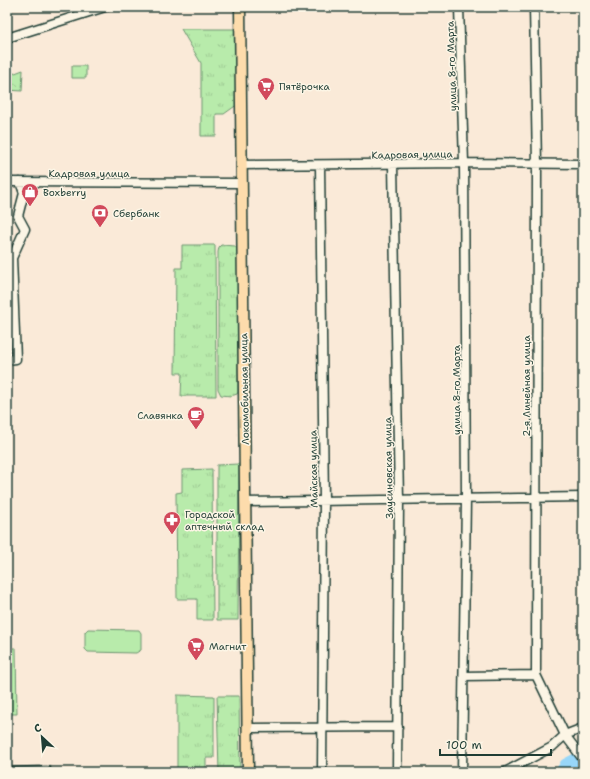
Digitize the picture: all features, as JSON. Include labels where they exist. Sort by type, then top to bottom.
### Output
[{"type":"main road","name":"Локомобильная улица","points":[[240,7],[248,772]]},
{"type":"street","points":[[7,38],[105,7]]},
{"type":"street","name":"улица 8-го Марта","points":[[459,7],[464,163],[466,499],[462,772]]},
{"type":"street","name":"2-я Линейная улица","points":[[534,7],[537,164],[536,675],[565,735],[581,756]]},
{"type":"street","name":"Кадровая улица","points":[[242,165],[464,163],[583,164]]},
{"type":"street","name":"Заусиновская улица","points":[[393,164],[399,500],[397,772]]},
{"type":"street","name":"Майская улица","points":[[320,165],[324,501],[322,772]]},
{"type":"street","name":"Кадровая улица","points":[[7,182],[242,183]]},
{"type":"street","points":[[11,360],[12,258],[25,229],[18,216],[24,193],[20,182]]},
{"type":"street","points":[[245,502],[583,497]]},
{"type":"street","points":[[464,676],[536,675]]},
{"type":"street","points":[[248,728],[398,727]]},
{"type":"street","points":[[505,772],[552,747],[565,735],[583,728]]},
{"type":"street","points":[[7,772],[47,771]]},
{"type":"green space","points":[[181,29],[236,29],[238,104],[224,114],[216,114],[216,136],[201,136],[201,63]]},
{"type":"green space","points":[[72,66],[86,66],[86,78],[72,78]]},
{"type":"green space","points":[[23,70],[22,91],[7,90],[7,76]]},
{"type":"green space","points":[[182,245],[215,245],[216,396],[181,396],[182,373],[175,373],[176,268],[182,268]]},
{"type":"green space","points":[[221,245],[235,246],[238,250],[238,392],[237,394],[231,396],[221,395],[218,389],[218,252]]},
{"type":"green space","points":[[239,464],[238,620],[217,620],[217,465]]},
{"type":"green space","points":[[212,469],[213,620],[197,620],[197,599],[177,599],[176,493],[182,492],[182,470]]},
{"type":"green space","points":[[88,629],[139,630],[141,633],[141,650],[136,653],[88,652],[85,649],[85,632]]},
{"type":"green space","points":[[7,648],[16,648],[17,714],[7,714]]},
{"type":"green space","points":[[177,695],[214,696],[214,758],[206,758],[206,772],[177,772]]},
{"type":"green space","points":[[217,696],[239,696],[240,772],[219,772]]},
{"type":"waterway","points":[[562,772],[566,765],[583,756]]},
{"type":"place","name":"Пятёрочка","points":[[266,101]]},
{"type":"place","name":"Boxberry","points":[[30,207]]},
{"type":"place","name":"Сбербанк","points":[[100,228]]},
{"type":"place","name":"Славянка","points":[[196,430]]},
{"type":"place","name":"Городской аптечный склад","points":[[172,535]]},
{"type":"place","name":"Магнит","points":[[196,661]]}]
